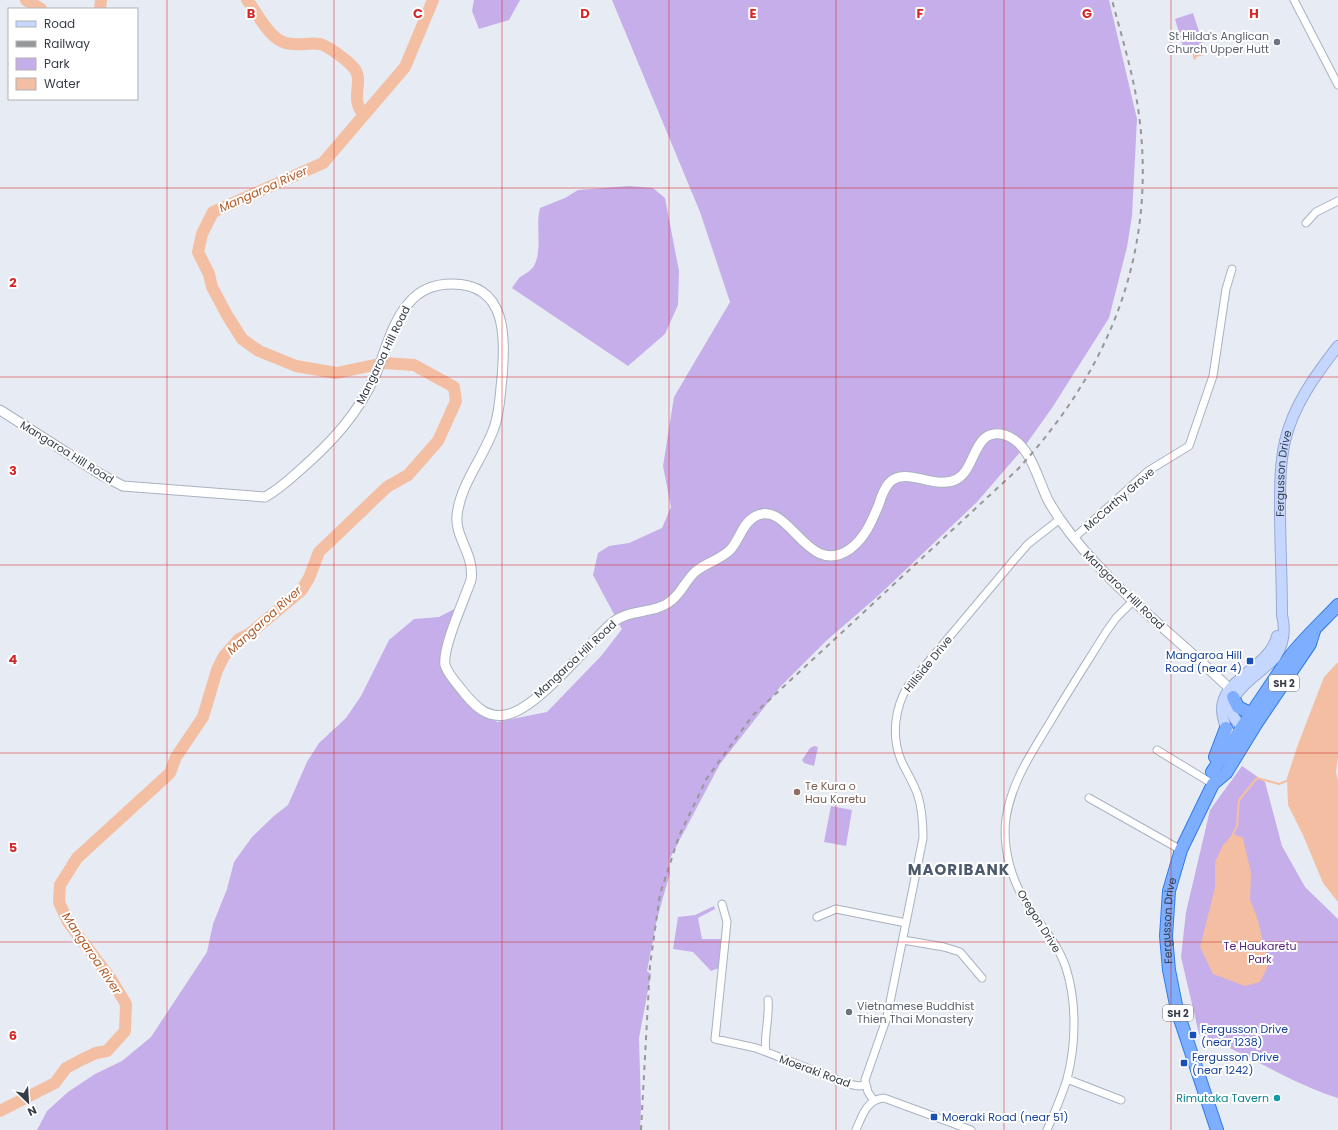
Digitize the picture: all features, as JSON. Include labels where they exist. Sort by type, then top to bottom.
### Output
[{"type":"highway","name":"SH 2","points":[[1243,735],[1250,713],[1288,658],[1301,641],[1314,631],[1338,605]]},
{"type":"highway","name":"SH 2","points":[[1243,735],[1310,644],[1314,631]]},
{"type":"highway","points":[[1233,693],[1238,707],[1250,713]]},
{"type":"highway","points":[[1213,778],[1215,758],[1226,728]]},
{"type":"highway","name":"Fergusson Drive","points":[[1217,1130],[1177,1010],[1166,955],[1169,891],[1181,850],[1213,778],[1226,773],[1243,735]]},
{"type":"main road","name":"Fergusson Drive","points":[[1226,728],[1222,709],[1224,698],[1233,693],[1264,669],[1279,652],[1284,633],[1282,615],[1280,468],[1285,440],[1304,395],[1323,364],[1338,346]]},
{"type":"main road","points":[[1233,693],[1231,709],[1243,735]]},
{"type":"main road","points":[[1226,728],[1243,735]]},
{"type":"street","points":[[1294,0],[1338,84]]},
{"type":"street","points":[[1306,223],[1316,212],[1338,200]]},
{"type":"street","name":"McCarthy Grove","points":[[1074,538],[1148,471],[1188,446],[1211,382],[1226,289],[1232,269]]},
{"type":"street","name":"Mangaroa Hill Road","points":[[0,410],[100,474],[123,486],[265,497],[283,485],[335,438],[363,398],[407,305],[417,295],[435,286],[457,284],[474,288],[492,301],[501,318],[504,333],[504,354],[497,416],[491,436],[462,496],[457,516],[458,526],[471,561],[471,580],[447,649],[445,660],[447,669],[472,702],[481,710],[492,714],[502,715],[512,713],[530,702],[559,678],[618,619],[663,606],[673,600],[691,575],[733,547],[748,522],[757,516],[766,514],[775,516],[818,553],[828,556],[838,555],[853,547],[866,532],[886,486],[893,480],[907,476],[933,482],[952,481],[964,473],[979,443],[990,436],[999,434],[1007,436],[1023,450],[1033,464],[1046,496],[1060,519],[1089,558],[1233,693]]},
{"type":"street","name":"Hillside Drive","points":[[865,1085],[866,1074],[887,1017],[922,849],[923,830],[918,796],[901,761],[897,747],[896,717],[899,702],[908,686],[1028,544],[1060,519]]},
{"type":"street","name":"Oregon Drive","points":[[1047,1130],[1067,1079],[1074,1032],[1073,1002],[1066,968],[1056,947],[1022,897],[1011,873],[1005,838],[1006,818],[1010,799],[1020,772],[1106,632],[1116,618],[1134,600]]},
{"type":"street","points":[[1157,750],[1213,778]]},
{"type":"street","points":[[1089,798],[1181,850]]},
{"type":"street","name":"Moeraki Road","points":[[722,904],[727,922],[715,1039],[766,1052],[848,1084],[860,1086],[865,1085]]},
{"type":"street","points":[[817,917],[836,909],[906,923]]},
{"type":"street","points":[[903,940],[944,947],[960,952],[982,978]]},
{"type":"street","points":[[766,1052],[765,1046],[769,1018],[768,1000]]},
{"type":"street","points":[[1067,1079],[1121,1100]]},
{"type":"street","points":[[865,1085],[874,1101]]},
{"type":"street","points":[[856,1130],[866,1109],[874,1101],[882,1098],[971,1130]]},
{"type":"green space","points":[[474,0],[520,0],[509,20],[479,29],[472,11]]},
{"type":"green space","points":[[612,0],[1109,0],[1137,119],[1132,216],[1127,247],[1109,318],[1052,408],[1022,450],[977,502],[878,596],[826,641],[781,686],[720,764],[669,860],[670,873],[657,919],[647,971],[651,974],[639,1038],[641,1107],[640,1130],[37,1130],[47,1111],[68,1092],[95,1074],[122,1061],[151,1037],[207,952],[213,924],[227,889],[234,862],[252,837],[288,805],[307,762],[319,743],[346,718],[361,696],[389,640],[414,619],[439,617],[460,606],[446,661],[462,698],[497,722],[547,712],[602,655],[622,629],[593,575],[598,553],[609,546],[629,543],[662,528],[671,507],[663,466],[674,397],[730,302],[700,212]]},
{"type":"green space","points":[[1193,13],[1204,47],[1185,53],[1175,19]]},
{"type":"green space","points":[[629,186],[653,188],[665,198],[679,271],[678,305],[665,334],[628,366],[512,288],[519,278],[534,266],[537,259],[540,208],[565,198],[578,190]]},
{"type":"green space","points":[[814,746],[818,747],[814,766],[804,763],[802,760],[810,748]]},
{"type":"green space","name":"Te Haukaretu Park","points":[[1242,766],[1265,782],[1282,846],[1305,887],[1338,919],[1338,1098],[1320,1092],[1285,1076],[1199,1034],[1181,957],[1186,912],[1210,810]]},
{"type":"green space","points":[[831,806],[852,810],[846,846],[824,842]]},
{"type":"green space","points":[[714,906],[715,909],[698,918],[702,939],[722,939],[719,968],[711,971],[693,952],[673,949],[678,917],[695,915]]},
{"type":"water","points":[[1203,50],[1204,55],[1196,57],[1194,60],[1192,53]]},
{"type":"water","points":[[1338,662],[1338,757],[1336,772],[1338,781],[1338,902],[1323,883],[1303,835],[1288,805],[1287,778],[1297,747],[1324,677]]},
{"type":"water","points":[[1233,834],[1243,838],[1251,873],[1250,900],[1257,917],[1267,959],[1267,968],[1260,982],[1245,986],[1213,974],[1200,947],[1215,888],[1215,862],[1223,845]]},
{"type":"waterway","points":[[26,0],[39,8]]},
{"type":"waterway","points":[[100,8],[101,0]]},
{"type":"waterway","points":[[247,0],[267,29],[277,39],[292,44],[323,45],[350,64],[357,72],[357,102],[364,115]]},
{"type":"waterway","name":"Mangaroa River","points":[[0,1111],[55,1083],[66,1068],[96,1053],[107,1051],[125,1031],[126,1004],[111,979],[68,922],[59,902],[60,885],[77,858],[170,773],[176,757],[203,717],[217,670],[224,656],[239,639],[249,634],[301,591],[309,578],[319,552],[387,487],[408,475],[438,441],[456,401],[454,387],[414,365],[384,363],[336,373],[296,366],[259,351],[242,339],[227,315],[212,287],[209,274],[198,252],[202,234],[213,212],[323,163],[405,67],[433,0]]},
{"type":"waterway","points":[[1233,834],[1237,826],[1239,800],[1257,778],[1279,784],[1289,780]]},
{"type":"railway","points":[[641,1130],[650,965],[660,894],[679,836],[707,778],[753,715],[1018,469],[1050,431],[1078,391],[1101,349],[1120,306],[1133,261],[1141,214],[1143,165],[1137,100],[1112,0]]},
{"type":"place","name":"St Hilda's Anglican Church Upper Hutt","points":[[1277,42]]},
{"type":"place","name":"Mangaroa Hill Road (near 4)","points":[[1250,661]]},
{"type":"place","name":"Te Kura o Hau Karetu","points":[[797,792]]},
{"type":"place","name":"Vietnamese Buddhist Thien Thai Monastery","points":[[849,1012]]},
{"type":"place","name":"Fergusson Drive (near 1238)","points":[[1193,1035]]},
{"type":"place","name":"Fergusson Drive (near 1242)","points":[[1184,1063]]},
{"type":"place","name":"Rimutaka Tavern","points":[[1277,1098]]},
{"type":"place","name":"Moeraki Road (near 51)","points":[[934,1117]]},
{"type":"district","name":"MAORIBANK","points":[[959,869]]}]
